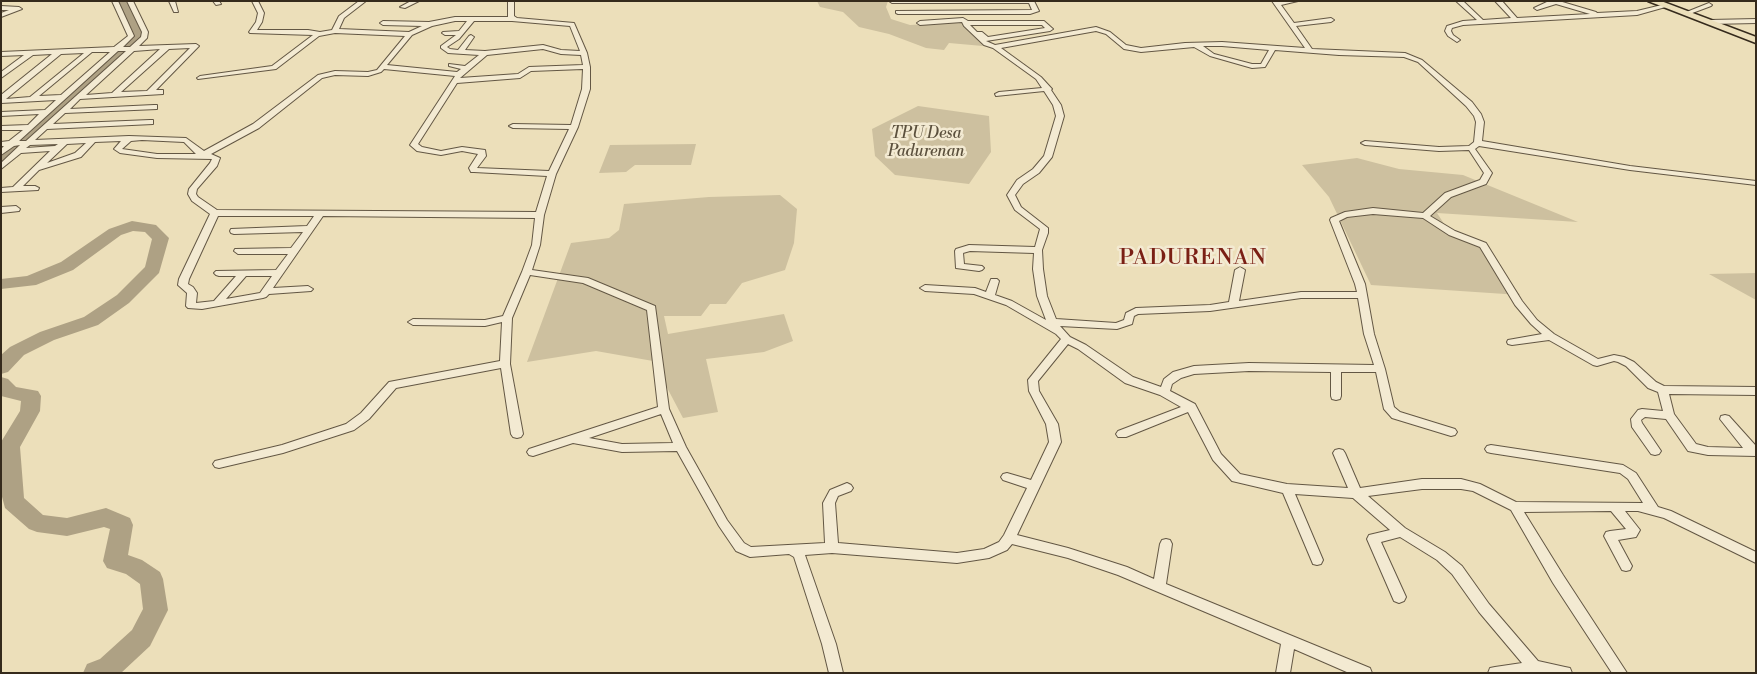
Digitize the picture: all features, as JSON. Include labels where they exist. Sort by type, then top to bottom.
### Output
[{"type":"main road","points":[[1652,1],[1756,40]]},
{"type":"street","points":[[1,153],[120,49],[131,35],[115,1]]},
{"type":"street","points":[[1,167],[134,48],[146,35],[130,1]]},
{"type":"street","points":[[172,1],[176,11]]},
{"type":"street","points":[[255,1],[262,13],[261,19],[252,32],[308,32],[319,34],[335,31],[410,34]]},
{"type":"street","points":[[335,31],[341,17],[363,1]]},
{"type":"street","points":[[403,7],[416,1]]},
{"type":"street","points":[[511,1],[511,17],[514,19]]},
{"type":"street","points":[[892,1],[1030,1],[1033,3],[1035,12],[898,12]]},
{"type":"street","points":[[920,23],[966,22],[1044,23],[1050,29],[987,40],[966,22],[958,12],[957,1]]},
{"type":"street","points":[[1275,3],[1295,1]]},
{"type":"street","points":[[1459,1],[1481,21]]},
{"type":"street","points":[[1498,1],[1515,19]]},
{"type":"street","points":[[1537,8],[1555,2],[1602,15]]},
{"type":"street","points":[[1275,3],[1293,25],[1310,51]]},
{"type":"street","points":[[1687,13],[1709,5]]},
{"type":"street","points":[[1457,40],[1451,36],[1448,31],[1449,27],[1481,21],[1636,13],[1666,6]]},
{"type":"street","points":[[1,8],[18,9],[1,15]]},
{"type":"street","points":[[128,138],[118,149],[157,156],[208,155],[256,126],[320,76],[372,74],[383,67],[410,34],[430,24],[448,19],[514,19],[572,24],[584,53],[586,89],[574,127],[552,174],[540,215],[536,245],[527,272],[507,318],[505,364],[517,434]]},
{"type":"street","points":[[472,19],[460,33],[443,47],[448,51],[460,52],[485,53],[543,47],[561,52],[584,53]]},
{"type":"street","points":[[1293,25],[1331,20]]},
{"type":"street","points":[[1710,22],[1756,21]]},
{"type":"street","points":[[966,22],[966,25],[986,44],[995,47],[1039,78],[1057,105],[1060,116],[1051,149],[1042,164],[1020,182],[1011,194],[1018,208],[1044,228],[1038,250],[1042,296],[1052,322],[1062,335]]},
{"type":"street","points":[[383,23],[430,24]]},
{"type":"street","points":[[975,29],[1009,23]]},
{"type":"street","points":[[995,47],[1092,29],[1104,30],[1124,47],[1147,51],[1222,44],[1310,51],[1405,55],[1420,61],[1468,104],[1478,116],[1480,122],[1474,146],[1488,173],[1483,182],[1448,195],[1425,216]]},
{"type":"street","points":[[445,33],[460,33]]},
{"type":"street","points":[[200,78],[274,68],[319,34]]},
{"type":"street","points":[[460,52],[471,37]]},
{"type":"street","points":[[1196,45],[1212,55],[1252,66],[1263,66],[1272,48]]},
{"type":"street","points":[[2,54],[196,46],[150,93]]},
{"type":"street","points":[[114,95],[167,47]]},
{"type":"street","points":[[32,99],[91,50]]},
{"type":"street","points":[[1,100],[60,51]]},
{"type":"street","points":[[1,76],[32,52]]},
{"type":"street","points":[[485,53],[462,71],[454,81],[415,141],[417,147],[441,153],[462,149],[482,152],[474,170],[552,174]]},
{"type":"street","points":[[451,64],[462,71]]},
{"type":"street","points":[[383,67],[462,71]]},
{"type":"street","points":[[454,81],[519,76],[528,69],[586,68]]},
{"type":"street","points":[[999,94],[1048,89]]},
{"type":"street","points":[[80,97],[160,92]]},
{"type":"street","points":[[1,100],[65,97]]},
{"type":"street","points":[[64,111],[154,107]]},
{"type":"street","points":[[1,114],[46,112]]},
{"type":"street","points":[[46,127],[150,122]]},
{"type":"street","points":[[512,126],[574,127]]},
{"type":"street","points":[[1,128],[30,127]]},
{"type":"street","points":[[1,144],[128,138],[186,140],[196,149],[216,160],[193,189],[192,194],[195,199],[214,213],[540,215]]},
{"type":"street","points":[[36,169],[78,155],[94,140]]},
{"type":"street","points":[[16,189],[65,141]]},
{"type":"street","points":[[1365,143],[1439,149],[1474,146],[1630,168],[1756,183]]},
{"type":"street","points":[[20,151],[58,148]]},
{"type":"street","points":[[1,190],[35,188]]},
{"type":"street","points":[[1,210],[16,209]]},
{"type":"street","points":[[1451,432],[1392,412],[1388,405],[1380,369],[1369,334],[1362,295],[1335,219],[1373,211],[1425,216],[1452,234],[1482,245],[1518,303],[1534,322],[1550,336],[1597,363],[1616,358],[1625,361],[1652,385],[1663,390],[1756,391]]},
{"type":"street","points":[[214,213],[183,285],[190,289],[190,306],[202,306],[263,295],[321,213]]},
{"type":"street","points":[[234,230],[310,229]]},
{"type":"street","points":[[978,268],[959,266],[959,251],[969,248],[1038,250]]},
{"type":"street","points":[[238,252],[294,251]]},
{"type":"street","points":[[1233,305],[1240,270]]},
{"type":"street","points":[[218,272],[277,273]]},
{"type":"street","points":[[527,272],[585,280],[652,308],[664,409],[680,447],[723,524],[740,547],[750,552],[832,548],[945,558],[972,557],[996,550],[1002,546],[1010,538],[1055,442],[1052,424],[1034,391],[1033,380],[1062,335]]},
{"type":"street","points":[[218,302],[243,273]]},
{"type":"street","points":[[990,296],[994,281]]},
{"type":"street","points":[[925,288],[968,289],[1009,303],[1082,347],[1129,380],[1164,392],[1191,407],[1218,457],[1232,474],[1249,483],[1287,489],[1356,493],[1422,484],[1461,484],[1476,487],[1515,507],[1638,506],[1653,509],[1756,558]]},
{"type":"street","points":[[268,290],[308,289]]},
{"type":"street","points":[[1052,322],[1117,326],[1129,322],[1129,315],[1136,311],[1210,308],[1301,295],[1362,295]]},
{"type":"street","points":[[413,322],[485,322],[507,318]]},
{"type":"street","points":[[1512,342],[1550,336]]},
{"type":"street","points":[[219,464],[283,450],[350,427],[365,416],[388,390],[400,383],[505,364]]},
{"type":"street","points":[[1164,392],[1168,382],[1177,375],[1194,370],[1249,367],[1380,369]]},
{"type":"street","points":[[1336,369],[1336,396]]},
{"type":"street","points":[[1663,390],[1669,415],[1692,448],[1708,452],[1755,452]]},
{"type":"street","points":[[1122,434],[1191,407]]},
{"type":"street","points":[[533,452],[664,409]]},
{"type":"street","points":[[1654,451],[1636,424],[1636,419],[1642,413],[1669,415]]},
{"type":"street","points":[[1725,419],[1755,452]]},
{"type":"street","points":[[571,439],[622,448],[680,447]]},
{"type":"street","points":[[1491,449],[1623,469],[1632,476],[1653,509]]},
{"type":"street","points":[[1339,453],[1356,493],[1401,532],[1441,556],[1457,570],[1484,608],[1534,667]]},
{"type":"street","points":[[1007,476],[1034,486]]},
{"type":"street","points":[[832,548],[828,503],[834,493],[847,488]]},
{"type":"street","points":[[1287,489],[1317,560]]},
{"type":"street","points":[[1515,507],[1558,579],[1620,673]]},
{"type":"street","points":[[1615,507],[1634,530],[1632,533],[1610,536],[1626,566]]},
{"type":"street","points":[[1398,597],[1373,539],[1401,532]]},
{"type":"street","points":[[1010,538],[1094,561],[1365,673]]},
{"type":"street","points":[[1159,587],[1166,544]]},
{"type":"street","points":[[795,550],[799,554],[821,618],[836,673]]},
{"type":"street","points":[[1283,673],[1288,641]]},
{"type":"street","points":[[1495,673],[1534,667],[1565,673]]},
{"type":"green space","points":[[817,1],[888,1],[886,7],[891,19],[910,25],[965,22],[994,47],[949,43],[944,50],[926,48],[889,34],[859,27],[843,12],[820,7]]},
{"type":"green space","name":"TPU Desa Padurenan","points":[[918,106],[989,116],[991,152],[969,184],[895,175],[875,156],[872,129]]},
{"type":"green space","points":[[696,144],[691,165],[635,165],[626,172],[599,173],[610,145]]},
{"type":"green space","points":[[1357,158],[1399,169],[1463,175],[1578,222],[1437,213],[1452,236],[1481,246],[1520,295],[1371,285],[1329,197],[1302,165]]},
{"type":"green space","points":[[780,195],[797,209],[794,243],[785,270],[742,283],[726,304],[710,304],[701,316],[664,316],[668,334],[784,314],[793,341],[764,352],[706,359],[718,412],[683,418],[653,361],[596,351],[527,362],[571,243],[609,238],[619,230],[624,204],[709,197]]},
{"type":"green space","points":[[1756,273],[1756,300],[1709,274]]},
{"type":"waterway","points":[[1,160],[136,38],[138,35],[122,1]]},
{"type":"waterway","points":[[1,284],[30,281],[67,266],[115,232],[132,226],[150,228],[161,238],[153,269],[123,299],[91,321],[47,336],[17,351],[1,367]]},
{"type":"waterway","points":[[1,384],[2,388],[12,393],[31,396],[30,411],[9,447],[13,502],[37,523],[67,527],[106,517],[122,525],[115,561],[134,567],[151,579],[156,610],[141,638],[109,667],[96,673]]},
{"type":"district","name":"PADURENAN","points":[[1193,259]]}]
